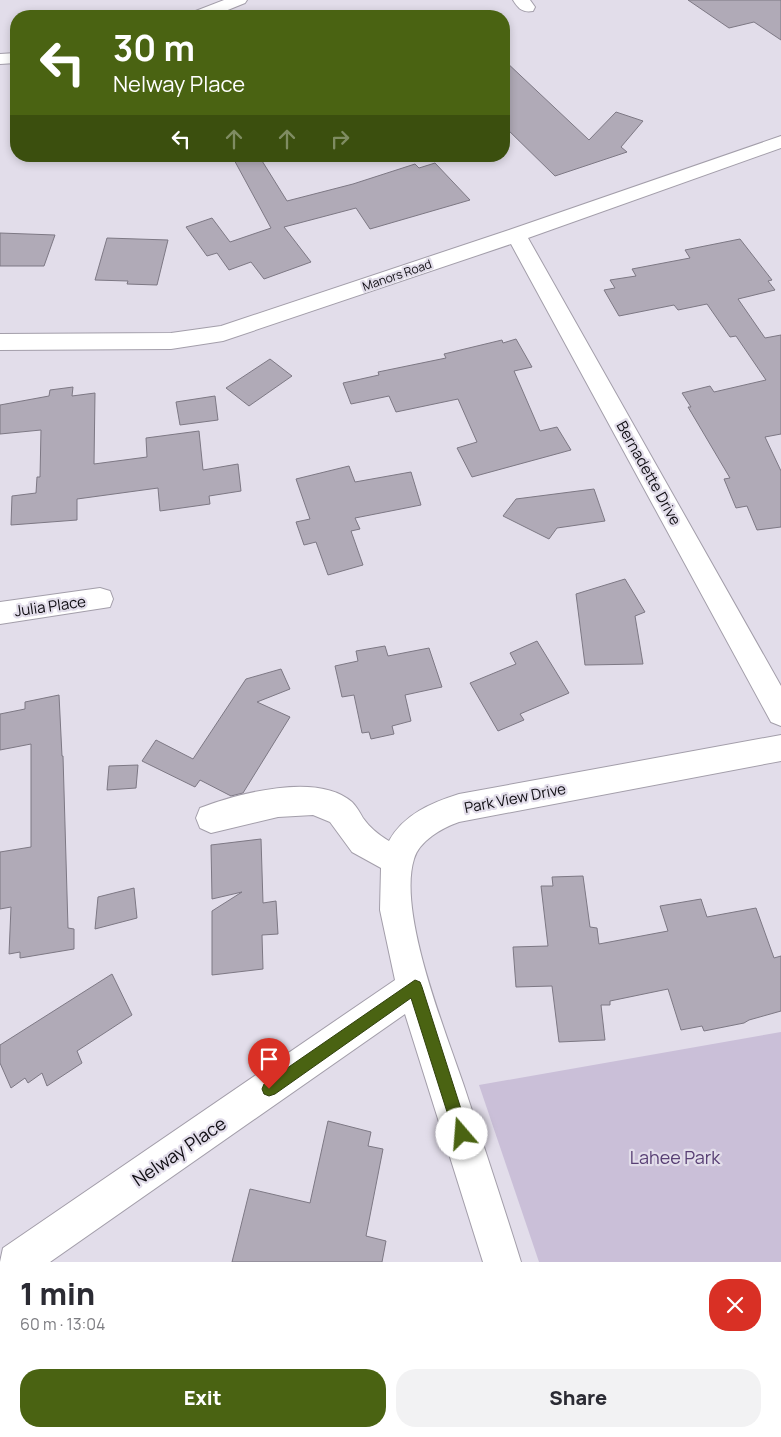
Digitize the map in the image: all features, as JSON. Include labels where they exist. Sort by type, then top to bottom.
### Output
[{"type":"street","points":[[214,10],[239,0]]},
{"type":"street","name":"Manors Road","points":[[0,342],[134,342],[192,339],[223,333],[516,235],[781,142]]},
{"type":"street","name":"Bernadette Drive","points":[[516,235],[781,713]]},
{"type":"street","name":"Julia Place","points":[[0,613],[100,599]]},
{"type":"street","name":"Park View Drive","points":[[502,1262],[415,987],[395,907],[394,882],[398,860],[409,838],[427,820],[450,810],[781,748]]},
{"type":"street","points":[[211,818],[292,800],[310,799],[329,804],[342,813],[360,838],[375,852],[398,860]]},
{"type":"street","name":"Nelway Place","points":[[17,1262],[415,987]]},
{"type":"green space","name":"Lahee Park","points":[[781,1032],[781,1262],[539,1262],[479,1085]]},
{"type":"building","points":[[688,0],[781,0],[781,40],[754,22],[729,28]]},
{"type":"building","points":[[510,66],[589,140],[616,112],[643,121],[621,147],[627,152],[555,176],[510,132]]},
{"type":"building","points":[[235,162],[263,162],[287,201],[353,184],[415,164],[419,168],[435,163],[470,200],[370,229],[356,208],[284,227],[311,262],[264,279],[251,262],[229,270],[217,253],[207,256],[186,227],[212,218],[230,242],[271,228]]},
{"type":"building","points":[[0,233],[55,235],[44,266],[0,266]]},
{"type":"building","points":[[107,238],[168,240],[157,285],[127,284],[128,281],[95,280]]},
{"type":"building","points":[[740,239],[772,280],[768,281],[775,290],[738,299],[765,338],[781,335],[781,434],[765,437],[781,471],[781,527],[757,530],[747,506],[736,508],[724,479],[730,478],[688,407],[691,407],[682,393],[710,386],[714,392],[766,380],[736,336],[730,337],[707,304],[678,310],[674,305],[619,316],[604,290],[615,288],[610,280],[636,276],[632,269],[690,258],[685,250]]},
{"type":"building","points":[[516,339],[532,367],[514,371],[540,431],[557,427],[571,450],[472,477],[457,448],[477,442],[458,399],[396,412],[389,396],[351,404],[343,383],[379,375],[378,372],[446,358],[444,354],[502,340],[503,343]]},
{"type":"building","points":[[270,359],[292,376],[249,406],[226,388]]},
{"type":"building","points":[[73,387],[72,396],[95,393],[94,464],[147,457],[146,438],[199,431],[203,470],[238,464],[241,491],[209,496],[210,504],[160,511],[158,488],[77,499],[77,520],[11,525],[12,496],[36,493],[37,477],[40,477],[41,430],[0,434],[0,405],[49,396],[50,390]]},
{"type":"building","points":[[215,396],[218,420],[180,425],[176,402]]},
{"type":"building","points":[[349,466],[355,482],[411,472],[421,505],[355,518],[360,529],[351,531],[363,565],[328,575],[316,542],[304,545],[296,522],[310,519],[296,479]]},
{"type":"building","points":[[594,489],[605,521],[557,528],[549,539],[503,516],[516,499]]},
{"type":"building","points":[[625,579],[645,612],[635,616],[643,664],[585,665],[576,594]]},
{"type":"building","points":[[537,641],[569,693],[520,714],[524,720],[498,731],[470,683],[516,664],[510,653]]},
{"type":"building","points":[[385,646],[388,656],[429,648],[442,687],[405,695],[411,721],[392,726],[394,734],[371,739],[369,732],[362,733],[354,695],[342,697],[335,666],[358,661],[356,651]]},
{"type":"building","points":[[281,669],[290,689],[257,702],[290,717],[243,793],[231,796],[200,780],[195,787],[142,761],[156,740],[193,759],[246,679]]},
{"type":"building","points":[[59,695],[63,756],[68,928],[74,929],[74,949],[20,958],[20,952],[9,954],[11,907],[0,909],[0,852],[31,847],[31,744],[0,750],[0,714],[25,709],[25,702]]},
{"type":"building","points":[[138,765],[136,788],[107,790],[109,766]]},
{"type":"building","points":[[261,839],[263,903],[276,901],[278,934],[262,935],[263,969],[212,975],[212,911],[242,892],[212,899],[211,845]]},
{"type":"building","points":[[583,876],[590,927],[597,928],[599,944],[668,931],[660,906],[701,899],[707,917],[756,908],[774,958],[781,956],[781,1011],[744,1023],[704,1031],[702,1026],[681,1030],[668,989],[610,1001],[610,1005],[601,1005],[605,1040],[559,1042],[552,986],[516,987],[513,947],[548,946],[541,886],[553,886],[552,877]]},
{"type":"building","points":[[134,888],[137,918],[95,929],[98,897]]},
{"type":"building","points":[[112,974],[132,1015],[77,1051],[82,1063],[47,1086],[42,1073],[28,1083],[25,1078],[11,1088],[0,1063],[0,1045]]},
{"type":"building","points":[[328,1121],[371,1132],[368,1146],[383,1149],[366,1236],[386,1241],[382,1262],[232,1262],[250,1189],[310,1203]]},
{"type":"route","points":[[269,1089],[415,987],[462,1134]]}]
